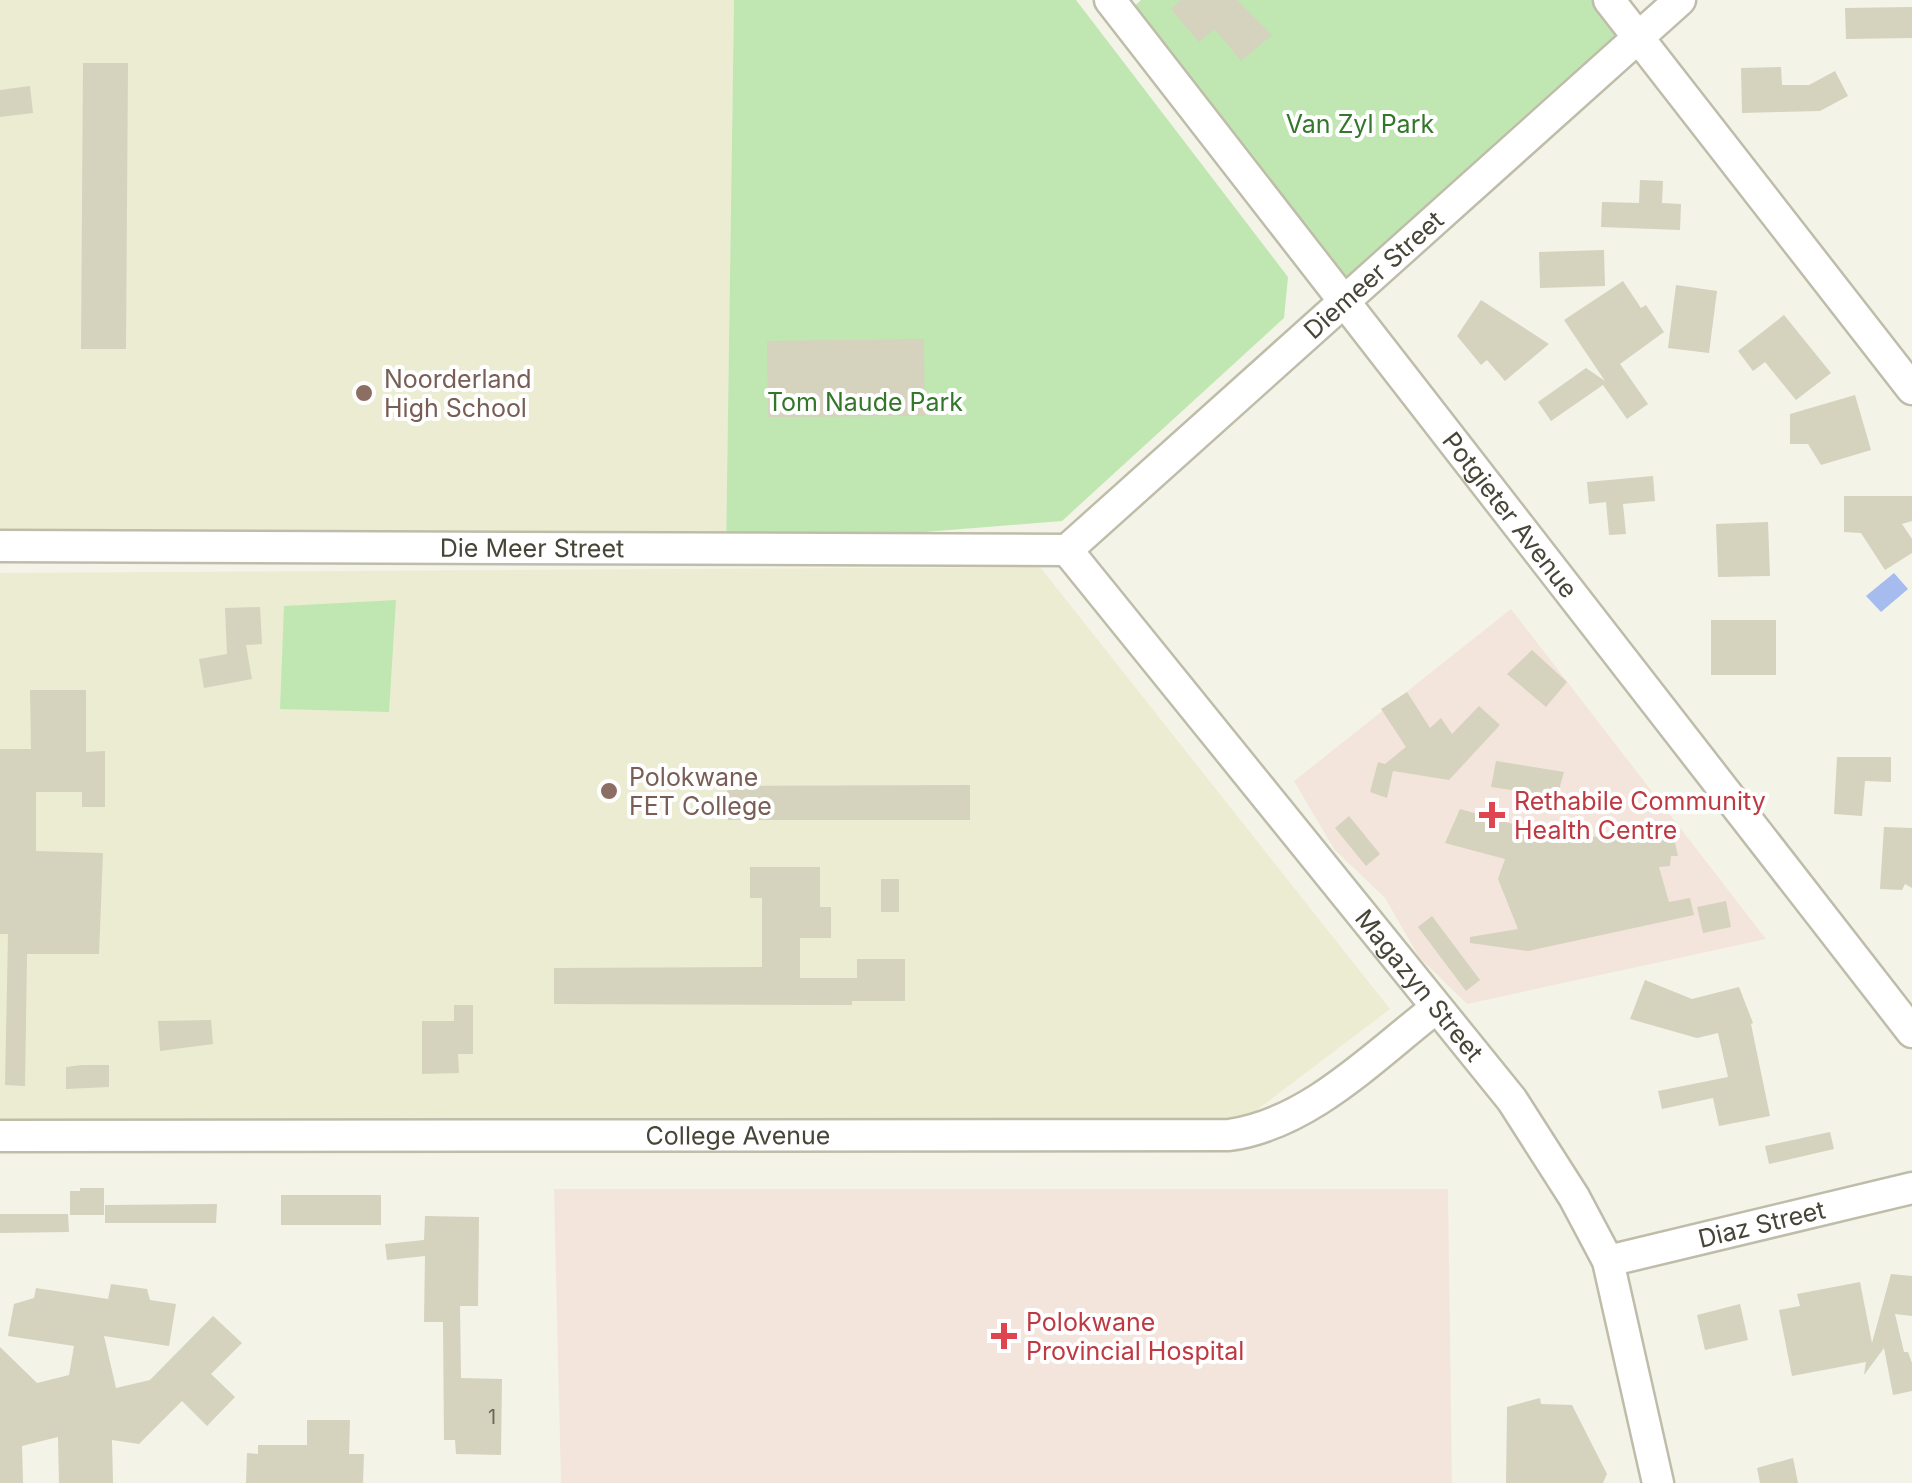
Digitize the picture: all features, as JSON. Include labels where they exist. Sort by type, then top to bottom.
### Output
[{"type":"street","name":"Potgieter Avenue","points":[[1110,0],[1912,1032]]},
{"type":"street","points":[[1609,0],[1912,389]]},
{"type":"street","name":"Diemeer Street","points":[[1067,550],[1680,0]]},
{"type":"street","name":"Die Meer Street","points":[[0,546],[1067,550]]},
{"type":"street","name":"Magazyn Street","points":[[1067,550],[1512,1100],[1574,1197],[1608,1260],[1658,1483]]},
{"type":"street","name":"College Avenue","points":[[0,1136],[1229,1134],[1270,1126],[1304,1110],[1436,1008]]},
{"type":"street","name":"Diaz Street","points":[[1608,1260],[1912,1188]]},
{"type":"shaded area","name":"Noorderland High School","points":[[0,0],[734,0],[726,548],[0,533]]},
{"type":"shaded area","name":"Polokwane FET College","points":[[1040,567],[1390,1009],[1241,1122],[0,1122],[0,573]]},
{"type":"shaded area","name":"Rethabile Community Health Centre","points":[[1511,609],[1766,939],[1467,1004],[1419,957],[1385,898],[1334,849],[1294,781]]},
{"type":"shaded area","name":"Polokwane Provincial Hospital","points":[[554,1189],[1448,1189],[1452,1483],[561,1483]]},
{"type":"green space","name":"Tom Naude Park","points":[[734,0],[1076,0],[1288,277],[1284,318],[1062,521],[726,548]]},
{"type":"green space","name":"Van Zyl Park","points":[[1141,0],[1608,0],[1638,38],[1344,303],[1123,17]]},
{"type":"green space","points":[[396,600],[389,712],[280,709],[284,606]]},
{"type":"water","points":[[1894,573],[1908,589],[1881,612],[1866,596]]},
{"type":"building","points":[[1181,0],[1237,0],[1272,35],[1241,61],[1215,29],[1199,42],[1171,9]]},
{"type":"building","points":[[1912,7],[1912,38],[1846,39],[1845,8]]},
{"type":"building","points":[[83,63],[128,63],[126,349],[81,349]]},
{"type":"building","points":[[1781,67],[1782,85],[1809,85],[1835,71],[1848,96],[1820,111],[1742,113],[1741,68]]},
{"type":"building","points":[[30,86],[33,113],[0,117],[0,90]]},
{"type":"building","points":[[1640,180],[1663,181],[1662,203],[1681,204],[1680,230],[1601,227],[1602,202],[1639,203]]},
{"type":"building","points":[[1604,250],[1605,286],[1540,288],[1539,252]]},
{"type":"building","points":[[1623,281],[1664,332],[1620,364],[1648,404],[1627,419],[1603,385],[1551,421],[1538,402],[1586,368],[1605,381],[1564,320]]},
{"type":"building","points":[[1676,285],[1717,291],[1709,353],[1668,348]]},
{"type":"building","points":[[1481,300],[1549,344],[1505,381],[1487,360],[1481,365],[1457,336]]},
{"type":"building","points":[[1784,315],[1831,373],[1796,400],[1765,362],[1753,371],[1738,351]]},
{"type":"building","points":[[924,339],[925,416],[768,417],[767,341]]},
{"type":"building","points":[[1855,395],[1871,450],[1821,465],[1808,444],[1790,444],[1790,414]]},
{"type":"building","points":[[1653,476],[1655,501],[1623,504],[1626,534],[1609,535],[1606,502],[1589,504],[1587,482]]},
{"type":"building","points":[[1844,496],[1912,496],[1912,521],[1902,524],[1912,539],[1912,553],[1885,570],[1861,533],[1844,532]]},
{"type":"building","points":[[1768,522],[1770,576],[1718,577],[1716,524]]},
{"type":"building","points":[[260,607],[262,644],[246,645],[252,679],[204,688],[199,659],[227,654],[225,608]]},
{"type":"building","points":[[1711,620],[1776,620],[1776,675],[1711,675]]},
{"type":"building","points":[[1532,650],[1567,682],[1546,707],[1507,674]]},
{"type":"building","points":[[30,690],[86,690],[86,752],[105,751],[105,807],[82,807],[82,792],[36,792],[36,851],[103,853],[99,954],[27,954],[25,1086],[5,1085],[8,934],[0,934],[0,749],[31,749]]},
{"type":"building","points":[[1407,692],[1430,728],[1441,718],[1452,734],[1479,706],[1500,725],[1449,780],[1393,771],[1387,798],[1370,792],[1378,762],[1385,764],[1406,747],[1381,709]]},
{"type":"building","points":[[1837,757],[1891,757],[1891,782],[1865,781],[1862,816],[1834,814]]},
{"type":"building","points":[[1496,761],[1564,772],[1557,797],[1491,787]]},
{"type":"building","points":[[970,785],[970,820],[728,820],[727,786]]},
{"type":"building","points":[[1460,809],[1562,838],[1673,834],[1678,856],[1671,856],[1670,866],[1659,867],[1669,902],[1690,898],[1694,915],[1528,951],[1470,943],[1470,937],[1518,929],[1498,879],[1505,859],[1445,843]]},
{"type":"building","points":[[1349,816],[1380,854],[1366,866],[1335,828]]},
{"type":"building","points":[[1884,827],[1912,828],[1912,888],[1905,884],[1902,890],[1880,889]]},
{"type":"building","points":[[750,867],[820,867],[820,907],[831,907],[831,938],[800,938],[800,978],[857,978],[857,959],[905,959],[905,1001],[852,1001],[852,1005],[554,1004],[554,968],[762,967],[762,898],[750,898]]},
{"type":"building","points":[[881,879],[899,879],[899,912],[881,912]]},
{"type":"building","points":[[1726,901],[1731,927],[1703,933],[1697,907]]},
{"type":"building","points":[[1432,916],[1480,980],[1466,991],[1418,927]]},
{"type":"building","points":[[1645,980],[1692,999],[1739,987],[1753,1023],[1770,1116],[1719,1126],[1713,1098],[1662,1109],[1658,1091],[1728,1077],[1718,1033],[1697,1038],[1630,1019]]},
{"type":"building","points":[[454,1005],[473,1005],[473,1054],[458,1054],[459,1073],[422,1074],[422,1021],[454,1021]]},
{"type":"building","points":[[211,1020],[213,1044],[160,1051],[158,1021]]},
{"type":"building","points":[[109,1065],[109,1087],[66,1089],[66,1067]]},
{"type":"building","points":[[1830,1132],[1834,1149],[1769,1164],[1765,1146]]},
{"type":"building","points":[[104,1188],[104,1215],[70,1215],[70,1191]]},
{"type":"building","points":[[281,1195],[381,1195],[381,1225],[281,1225]]},
{"type":"building","points":[[217,1204],[216,1223],[105,1223],[105,1205]]},
{"type":"building","points":[[0,1214],[68,1214],[69,1232],[0,1233]]},
{"type":"building","points":[[425,1216],[479,1217],[478,1306],[460,1306],[461,1378],[502,1379],[501,1455],[456,1454],[455,1440],[444,1440],[443,1322],[424,1322],[425,1256],[387,1260],[385,1244],[424,1240]]},
{"type":"building","points":[[1891,1274],[1912,1276],[1912,1316],[1895,1314],[1904,1352],[1908,1352],[1912,1363],[1912,1391],[1893,1395],[1884,1348],[1864,1375],[1866,1362],[1792,1376],[1779,1310],[1800,1306],[1797,1294],[1860,1282],[1872,1343]]},
{"type":"building","points":[[111,1284],[147,1289],[150,1300],[176,1304],[169,1346],[104,1336],[116,1388],[150,1380],[213,1316],[242,1343],[211,1374],[235,1397],[207,1426],[182,1401],[139,1444],[112,1440],[113,1483],[59,1483],[58,1437],[22,1446],[23,1483],[0,1483],[0,1347],[37,1383],[69,1375],[74,1346],[8,1336],[14,1304],[34,1298],[36,1288],[108,1299]]},
{"type":"building","points":[[1740,1304],[1748,1340],[1705,1350],[1697,1315]]},
{"type":"building","points":[[1540,1398],[1541,1404],[1572,1405],[1607,1474],[1603,1483],[1506,1483],[1507,1407]]},
{"type":"building","points":[[307,1420],[350,1420],[349,1454],[364,1454],[363,1483],[246,1483],[247,1453],[258,1454],[258,1445],[307,1445]]},
{"type":"building","points":[[1793,1458],[1798,1483],[1760,1483],[1757,1468]]},
{"type":"place","name":"Noorderland High School","points":[[364,393]]},
{"type":"place","name":"Polokwane FET College","points":[[609,791]]},
{"type":"place","name":"Rethabile Community Health Centre","points":[[1492,815]]},
{"type":"place","name":"Polokwane Provincial Hospital","points":[[1004,1336]]}]
